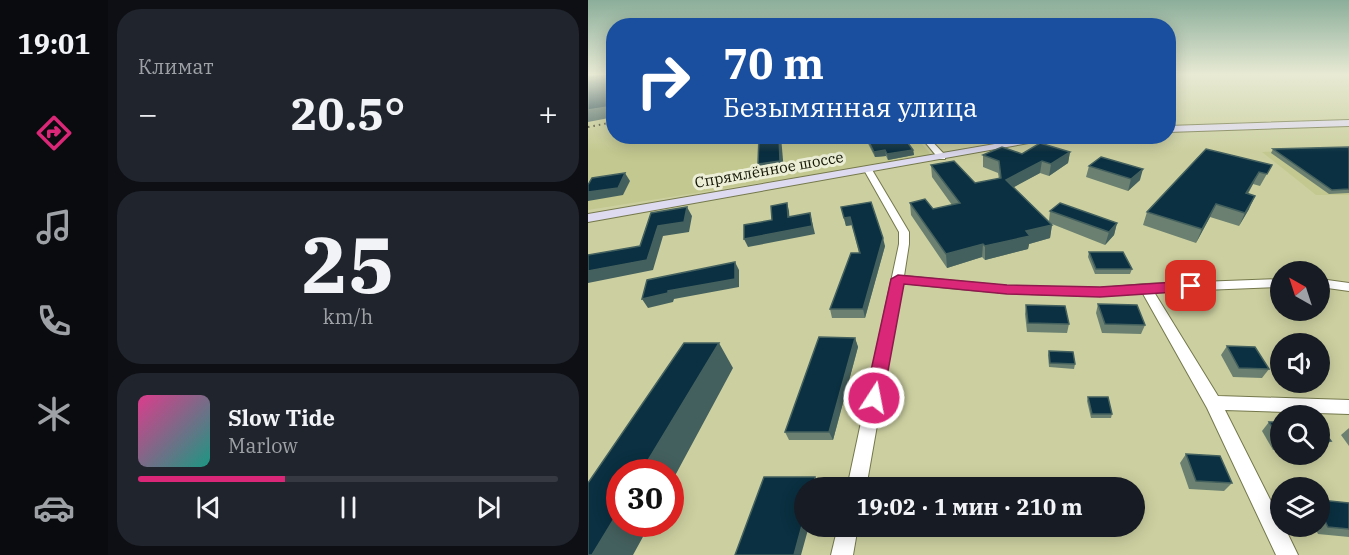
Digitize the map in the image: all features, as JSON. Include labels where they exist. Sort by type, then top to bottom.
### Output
[{"type":"main road","points":[[1176,129],[1349,123]]},
{"type":"main road","name":"Спрямлённое шоссе","points":[[588,218],[1017,144]]},
{"type":"street","points":[[930,144],[942,157]]},
{"type":"street","points":[[858,477],[898,279],[904,232],[868,170]]},
{"type":"street","points":[[898,279],[1007,290],[1100,292],[1270,283]]},
{"type":"street","points":[[1330,284],[1349,286]]},
{"type":"street","points":[[1146,288],[1213,403],[1287,555]]},
{"type":"street","points":[[1213,403],[1349,407]]},
{"type":"street","points":[[843,555],[846,537]]},
{"type":"shaded area","points":[[588,100],[606,100],[606,144],[922,144],[930,153],[925,157],[588,210]]},
{"type":"shaded area","points":[[1349,148],[1349,195],[1316,195],[1262,152]]},
{"type":"building","points":[[588,100],[606,100],[606,107],[588,110]]},
{"type":"building","points":[[759,144],[779,144],[780,161],[758,164]]},
{"type":"building","points":[[870,144],[909,144],[913,150],[887,154],[885,150],[874,152]]},
{"type":"building","points":[[1038,144],[1070,152],[1051,164],[1042,161],[1006,180],[1052,225],[1026,231],[1030,236],[985,246],[983,244],[946,254],[910,203],[925,199],[933,209],[960,203],[931,165],[954,161],[975,183],[1001,178],[999,161],[983,155],[1002,147],[1022,154]]},
{"type":"building","points":[[1349,147],[1349,189],[1332,190],[1273,149]]},
{"type":"building","points":[[1206,149],[1272,165],[1267,174],[1259,172],[1246,193],[1255,196],[1245,213],[1216,204],[1202,229],[1147,212]]},
{"type":"building","points":[[1101,157],[1143,169],[1131,179],[1089,166]]},
{"type":"building","points":[[625,173],[618,188],[588,192],[588,185],[592,178]]},
{"type":"building","points":[[871,202],[883,238],[863,309],[830,309],[851,253],[860,253],[850,217],[844,218],[841,207]]},
{"type":"building","points":[[787,203],[788,217],[810,213],[812,226],[744,239],[744,225],[772,220],[771,206]]},
{"type":"building","points":[[1060,203],[1117,223],[1109,232],[1050,211]]},
{"type":"building","points":[[687,207],[684,222],[658,226],[647,260],[588,271],[588,255],[640,246],[651,213]]},
{"type":"building","points":[[1089,252],[1123,252],[1132,269],[1096,269]]},
{"type":"building","points":[[735,262],[735,279],[668,291],[668,293],[642,299],[647,280]]},
{"type":"building","points":[[1098,304],[1137,305],[1145,325],[1105,324]]},
{"type":"building","points":[[1026,305],[1065,306],[1069,324],[1028,323]]},
{"type":"building","points":[[819,337],[855,338],[829,432],[785,432]]},
{"type":"building","points":[[684,343],[719,343],[649,459],[606,459],[606,532],[592,555],[588,555],[588,483]]},
{"type":"building","points":[[1227,346],[1255,347],[1269,369],[1239,368]]},
{"type":"building","points":[[1049,351],[1073,352],[1075,364],[1050,363]]},
{"type":"building","points":[[1088,397],[1108,397],[1112,414],[1092,414]]},
{"type":"building","points":[[1186,454],[1220,456],[1232,483],[1196,481]]},
{"type":"building","points":[[764,477],[794,477],[794,537],[799,537],[794,555],[735,555]]},
{"type":"building","points":[[1330,501],[1349,503],[1349,529],[1330,527]]},
{"type":"railway","points":[[588,127],[606,124]]},
{"type":"route","points":[[874,398],[898,279],[1007,290],[1100,292],[1191,286]]}]
